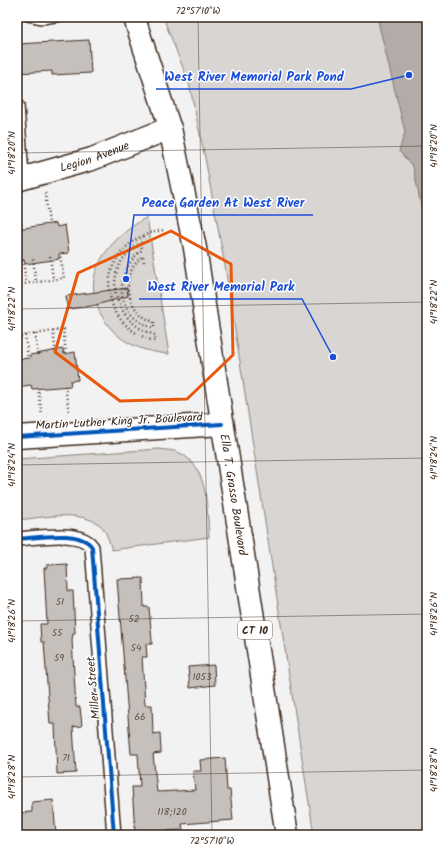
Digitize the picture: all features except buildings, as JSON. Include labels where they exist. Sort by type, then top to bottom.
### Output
[{"type":"highway","name":"Legion Avenue","points":[[21,179],[92,159],[170,128]]},
{"type":"highway","name":"Ella T. Grasso Boulevard","points":[[170,128],[195,248],[287,835]]},
{"type":"highway","name":"Martin Luther King Jr. Boulevard","points":[[17,437],[222,424]]},
{"type":"main road","name":"Ella T. Grasso Boulevard","points":[[134,17],[170,128]]},
{"type":"street","name":"Miller Street","points":[[17,539],[74,536],[87,540],[92,547],[114,835]]},
{"type":"lane","points":[[28,17],[42,20],[62,17]]},
{"type":"lane","points":[[20,105],[21,179]]},
{"type":"path","points":[[45,194],[50,223]]},
{"type":"path","points":[[17,200],[22,228]]},
{"type":"path","points":[[144,262],[143,256],[132,268],[128,281],[128,289],[131,302],[141,315],[154,322],[154,328],[140,323],[126,305],[122,293],[122,280],[125,268],[142,250],[141,243],[134,247],[120,265],[116,279],[116,294],[121,308],[128,320],[138,328],[155,335],[155,341],[135,334],[120,320],[110,293],[110,278],[115,260],[132,240],[144,234],[164,230]]},
{"type":"path","points":[[122,250],[126,256]]},
{"type":"path","points":[[17,285],[64,278],[60,254]]},
{"type":"path","points":[[50,256],[53,279]]},
{"type":"path","points":[[33,258],[36,282]]},
{"type":"path","points":[[23,260],[26,283]]},
{"type":"path","points":[[120,265],[125,268]]},
{"type":"path","points":[[110,278],[116,279]]},
{"type":"path","points":[[122,280],[128,281]]},
{"type":"path","points":[[116,294],[122,293]]},
{"type":"path","points":[[126,305],[131,302]]},
{"type":"path","points":[[116,311],[121,308]]},
{"type":"path","points":[[128,320],[133,315]]},
{"type":"path","points":[[135,334],[138,328]]},
{"type":"path","points":[[17,337],[64,329],[66,353]]},
{"type":"path","points":[[53,331],[56,355]]},
{"type":"path","points":[[35,334],[38,357]]},
{"type":"path","points":[[25,335],[28,358]]},
{"type":"path","points":[[65,386],[69,413]]},
{"type":"path","points":[[38,388],[42,415]]},
{"type":"highlighted area","points":[[171,231],[231,264],[233,355],[187,399],[120,401],[55,352],[78,273]]},
{"type":"shaded area","points":[[163,17],[427,17],[427,835],[314,835],[225,266],[205,158],[189,83]]},
{"type":"shaded area","points":[[377,17],[427,17],[427,234],[413,167],[399,151],[405,132]]},
{"type":"shaded area","points":[[147,217],[169,354],[143,349],[120,337],[108,325],[98,308],[94,292],[94,277],[99,263],[108,249],[132,226]]},
{"type":"shaded area","points":[[159,449],[180,453],[189,460],[196,469],[205,490],[209,537],[112,550],[104,530],[100,525],[91,520],[71,516],[48,516],[17,520],[17,459]]},
{"type":"cycle path","points":[[17,437],[222,424]]},
{"type":"cycle path","points":[[17,539],[46,536],[68,536],[86,541],[92,547],[114,835]]},
{"type":"place","name":"West River Memorial Park Pond","points":[[409,75]]},
{"type":"place","name":"Peace Garden At West River","points":[[126,279]]},
{"type":"place","name":"West River Memorial Park","points":[[333,357]]}]
